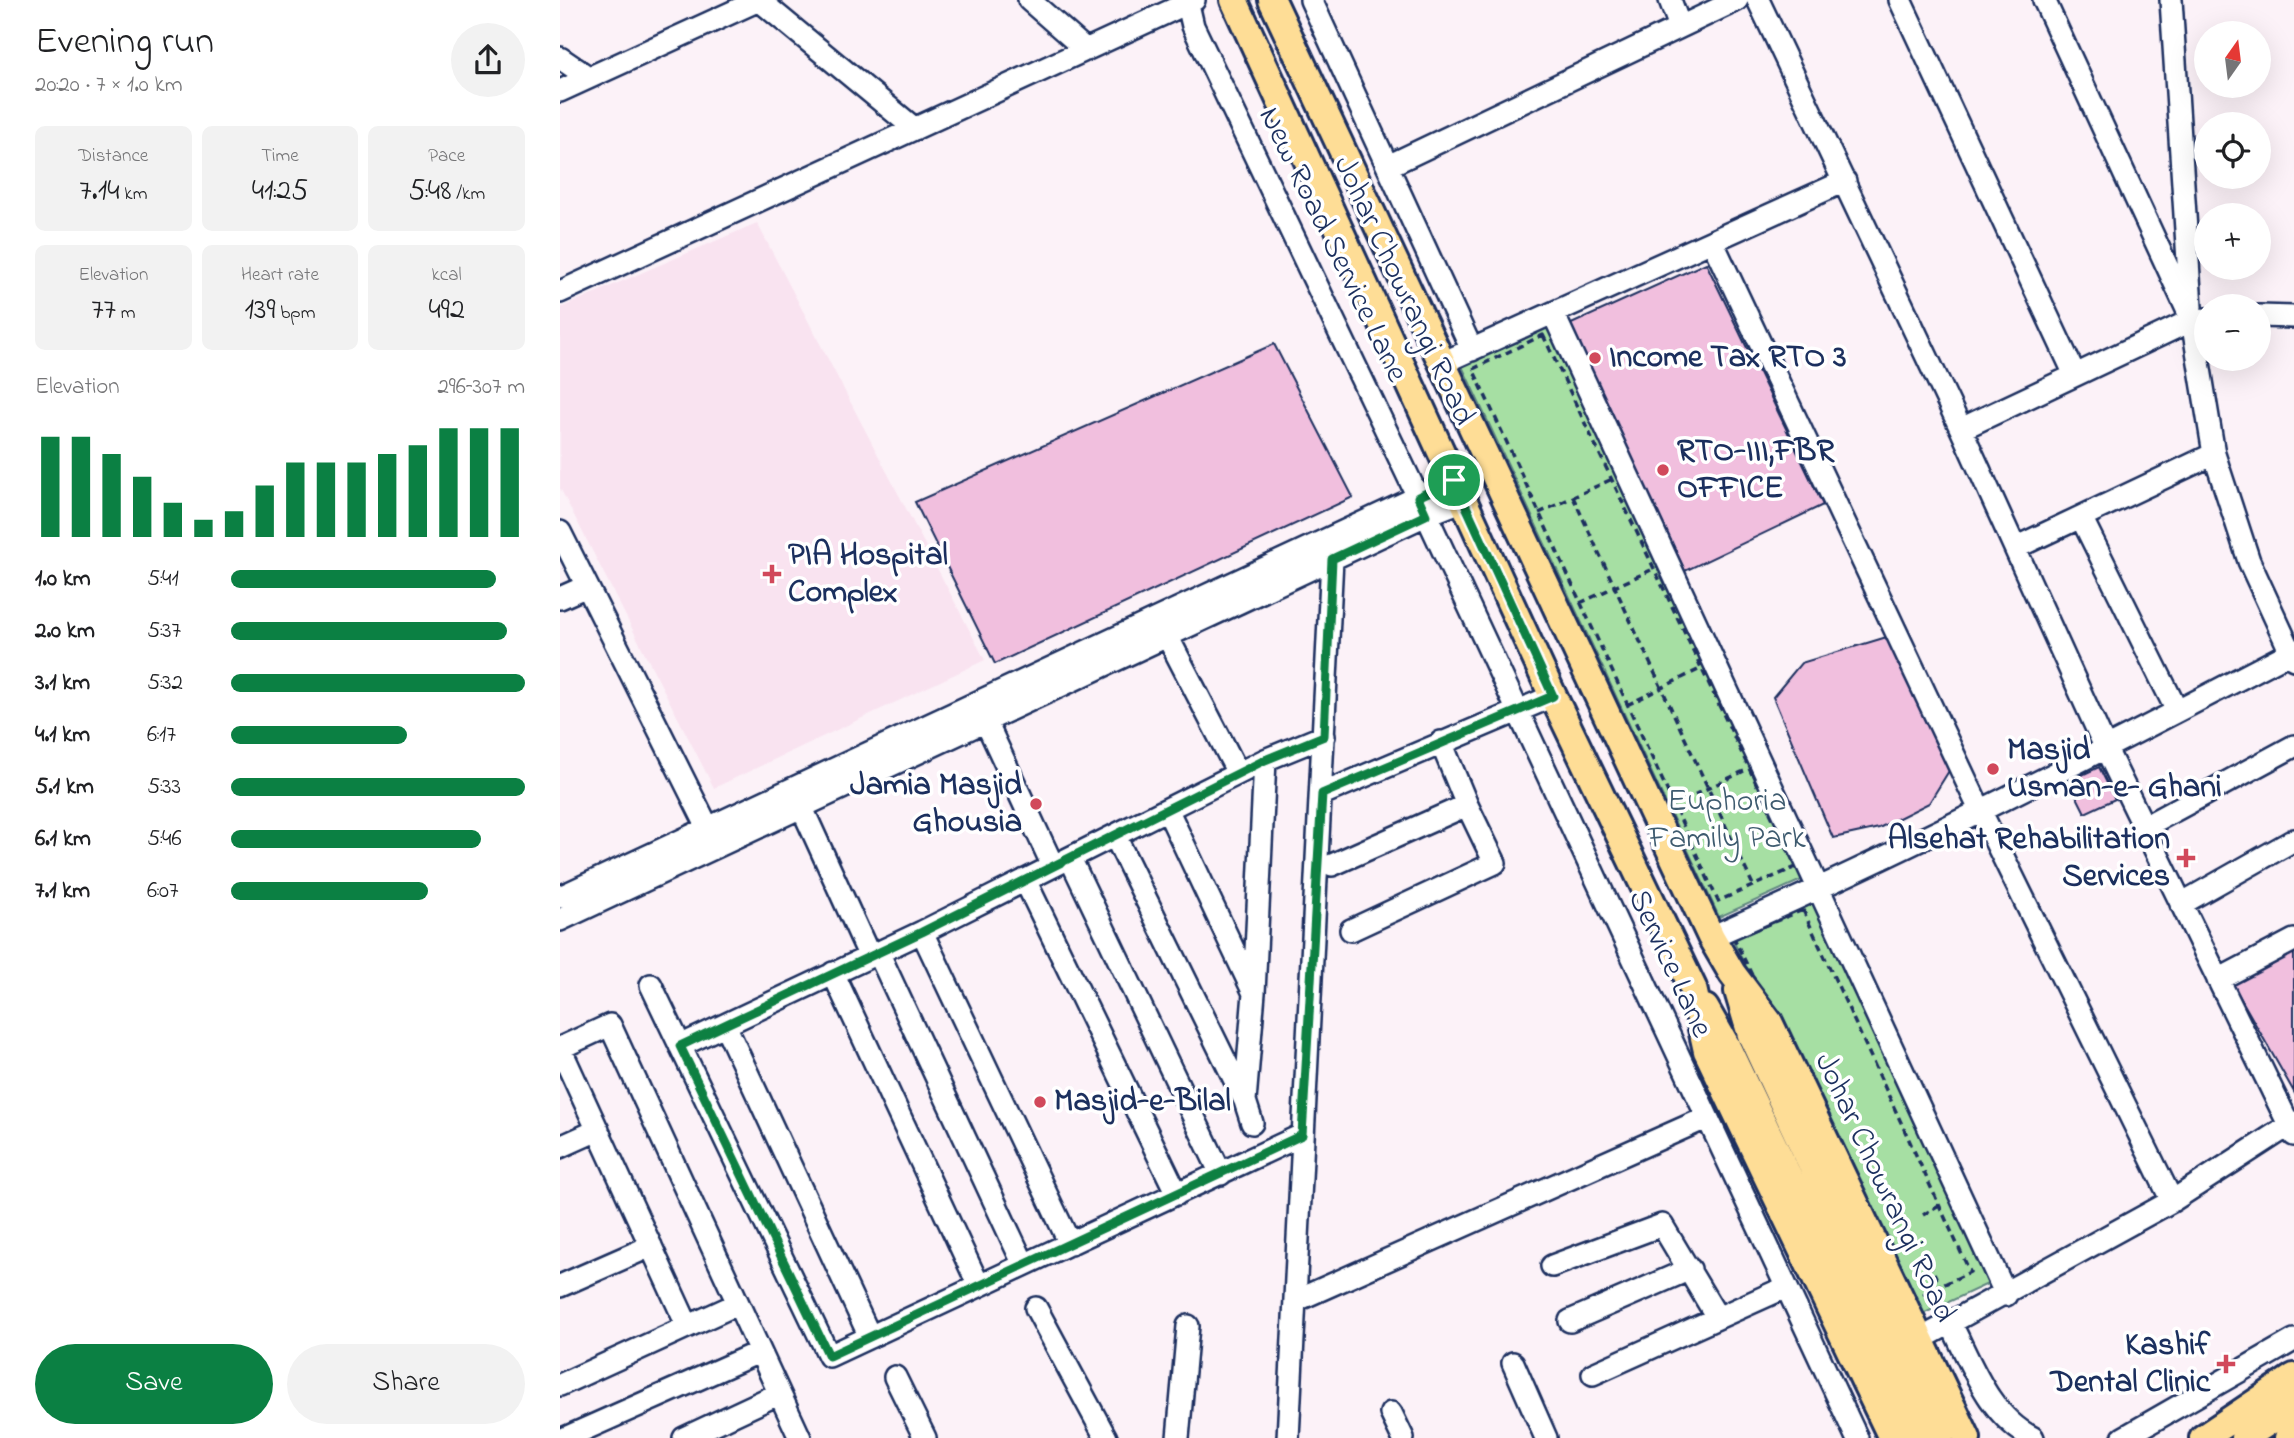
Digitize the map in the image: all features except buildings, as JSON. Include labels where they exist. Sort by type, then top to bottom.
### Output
[{"type":"main road","name":"Johar Chowrangi Road","points":[[1234,0],[1553,696],[1693,988],[1726,1045],[1913,1438]]},
{"type":"main road","name":"Johar Chowrangi Road","points":[[1272,0],[1711,937],[1732,973],[1769,1022],[1961,1426]]},
{"type":"main road","points":[[1262,64],[1295,50]]},
{"type":"main road","points":[[1282,108],[1314,91]]},
{"type":"main road","name":"Johar Chowrangi Road","points":[[1732,973],[1751,1035],[1940,1438]]},
{"type":"main road","name":"Johar Chowrangi Road","points":[[1693,988],[1707,1051],[1892,1438]]},
{"type":"main road","points":[[2203,1438],[2294,1377]]},
{"type":"main road","points":[[2244,1438],[2294,1405]]},
{"type":"main road","points":[[1961,1426],[1987,1438]]},
{"type":"main road","points":[[2288,1438],[2294,1434]]},
{"type":"street","points":[[560,91],[759,0],[915,129]]},
{"type":"street","points":[[1029,0],[1086,50]]},
{"type":"street","points":[[1311,0],[1472,350]]},
{"type":"street","points":[[1670,0],[1680,27]]},
{"type":"street","points":[[1388,166],[1737,0]]},
{"type":"street","points":[[1758,0],[1961,429],[2106,749],[2292,1127],[2172,1201],[2006,1295],[1919,1340]]},
{"type":"street","points":[[1900,0],[2075,375]]},
{"type":"street","points":[[2045,0],[2194,309]]},
{"type":"street","points":[[2171,0],[2197,294]]},
{"type":"street","points":[[560,292],[1190,1]]},
{"type":"street","name":"New Road Service Lane","points":[[1190,1],[1193,26],[1422,506]]},
{"type":"street","points":[[560,58],[588,78]]},
{"type":"street","points":[[1442,363],[1845,181]]},
{"type":"street","points":[[1712,241],[1980,810],[2172,1201]]},
{"type":"street","points":[[1553,313],[2006,1295]]},
{"type":"street","points":[[2271,316],[2294,317]]},
{"type":"street","points":[[1961,429],[2194,321]]},
{"type":"street","points":[[1711,937],[1818,890],[2292,656],[2249,561],[2214,454],[2205,371]]},
{"type":"street","points":[[2015,548],[2214,454]]},
{"type":"street","points":[[560,920],[713,838],[1459,490]]},
{"type":"street","points":[[560,897],[713,838],[802,808],[986,722],[1163,627],[1332,559],[1422,506]]},
{"type":"street","name":"Service Lane","points":[[1422,506],[1784,1288],[1857,1438]]},
{"type":"street","points":[[2081,517],[2177,712]]},
{"type":"street","points":[[561,536],[713,838]]},
{"type":"street","points":[[1288,1438],[1332,559]]},
{"type":"street","points":[[560,598],[587,586]]},
{"type":"street","points":[[1163,627],[1238,773]]},
{"type":"street","points":[[1322,794],[1553,696]]},
{"type":"street","points":[[986,722],[1062,862],[1221,1174]]},
{"type":"street","points":[[680,1046],[922,932],[1168,811],[1265,760],[1324,736]]},
{"type":"street","points":[[1351,930],[1495,863],[1466,805],[1441,742]]},
{"type":"street","points":[[2144,827],[2294,746]]},
{"type":"street","points":[[1245,1101],[1254,993],[1265,760]]},
{"type":"street","points":[[1332,865],[1466,805]]},
{"type":"street","points":[[802,808],[1024,1265]]},
{"type":"street","points":[[1168,811],[1254,993]]},
{"type":"street","points":[[1115,836],[1245,1101],[1252,1123]]},
{"type":"street","points":[[2181,904],[2294,840]]},
{"type":"street","points":[[1025,880],[1177,1194]]},
{"type":"street","points":[[922,932],[1070,1244]]},
{"type":"street","points":[[2218,980],[2294,940]]},
{"type":"street","points":[[833,974],[978,1286]]},
{"type":"street","points":[[651,985],[829,1356],[1302,1135]]},
{"type":"street","points":[[687,1325],[560,1048],[610,1025],[800,1438]]},
{"type":"street","points":[[725,1025],[870,1337]]},
{"type":"street","points":[[1295,1301],[1706,1118]]},
{"type":"street","points":[[560,1147],[598,1130]]},
{"type":"street","points":[[1552,1266],[1657,1225],[1666,1227],[1717,1317]]},
{"type":"street","points":[[560,1286],[651,1246]]},
{"type":"street","points":[[1570,1321],[1690,1269]]},
{"type":"street","points":[[1592,1374],[1784,1288]]},
{"type":"street","points":[[560,1385],[737,1304]]},
{"type":"street","points":[[1036,1307],[1106,1438]]},
{"type":"street","points":[[1951,1324],[1989,1399],[2004,1418],[2033,1438]]},
{"type":"street","points":[[1178,1438],[1188,1326]]},
{"type":"street","points":[[2123,1438],[2294,1340]]},
{"type":"street","points":[[565,1438],[759,1352]]},
{"type":"street","points":[[1513,1363],[1546,1438]]},
{"type":"street","points":[[895,1377],[925,1438]]},
{"type":"street","points":[[697,1435],[778,1394]]},
{"type":"street","points":[[1391,1413],[1403,1438]]},
{"type":"path","points":[[1544,335],[1612,480],[1797,867],[1718,901],[1473,369],[1544,335]]},
{"type":"path","points":[[1539,513],[1612,480]]},
{"type":"path","points":[[1573,497],[1753,885]]},
{"type":"path","points":[[1580,603],[1655,569]]},
{"type":"path","points":[[1627,705],[1702,668]]},
{"type":"path","points":[[1673,805],[1750,768]]},
{"type":"path","points":[[1803,910],[1970,1272],[1940,1286],[1909,1301],[1734,938],[1803,910]]},
{"type":"path","points":[[1923,1215],[1939,1205]]},
{"type":"path","points":[[1929,1262],[1940,1286]]},
{"type":"shaded area","name":"PIA Hospital Complex","points":[[757,223],[985,660],[714,788],[560,488],[560,308]]},
{"type":"green space","name":"Euphoria Family Park","points":[[1547,326],[1806,878],[1719,917],[1461,364]]},
{"type":"green space","points":[[1813,898],[1994,1281],[1912,1319],[1731,936]]},
{"type":"place","name":"Income Tax RTO 3","points":[[1595,358]]},
{"type":"place","name":"RTO-III,FBR OFFICE","points":[[1663,470]]},
{"type":"place","name":"PIA Hospital Complex","points":[[772,574]]},
{"type":"place","name":"Masjid Usman-e- Ghani","points":[[1993,769]]},
{"type":"place","name":"Jamia Masjid Ghousia","points":[[1036,804]]},
{"type":"place","name":"Alsehat Rehabilitation Services","points":[[2186,858]]},
{"type":"place","name":"Masjid-e-Bilal","points":[[1040,1102]]},
{"type":"place","name":"Kashif Dental Clinic","points":[[2226,1364]]},
{"type":"route","points":[[1454,480],[1553,696],[1322,794],[1302,1135],[829,1356],[680,1046],[922,932],[1168,811],[1265,760],[1324,736],[1332,559],[1426,515],[1418,497],[1454,480]]}]
